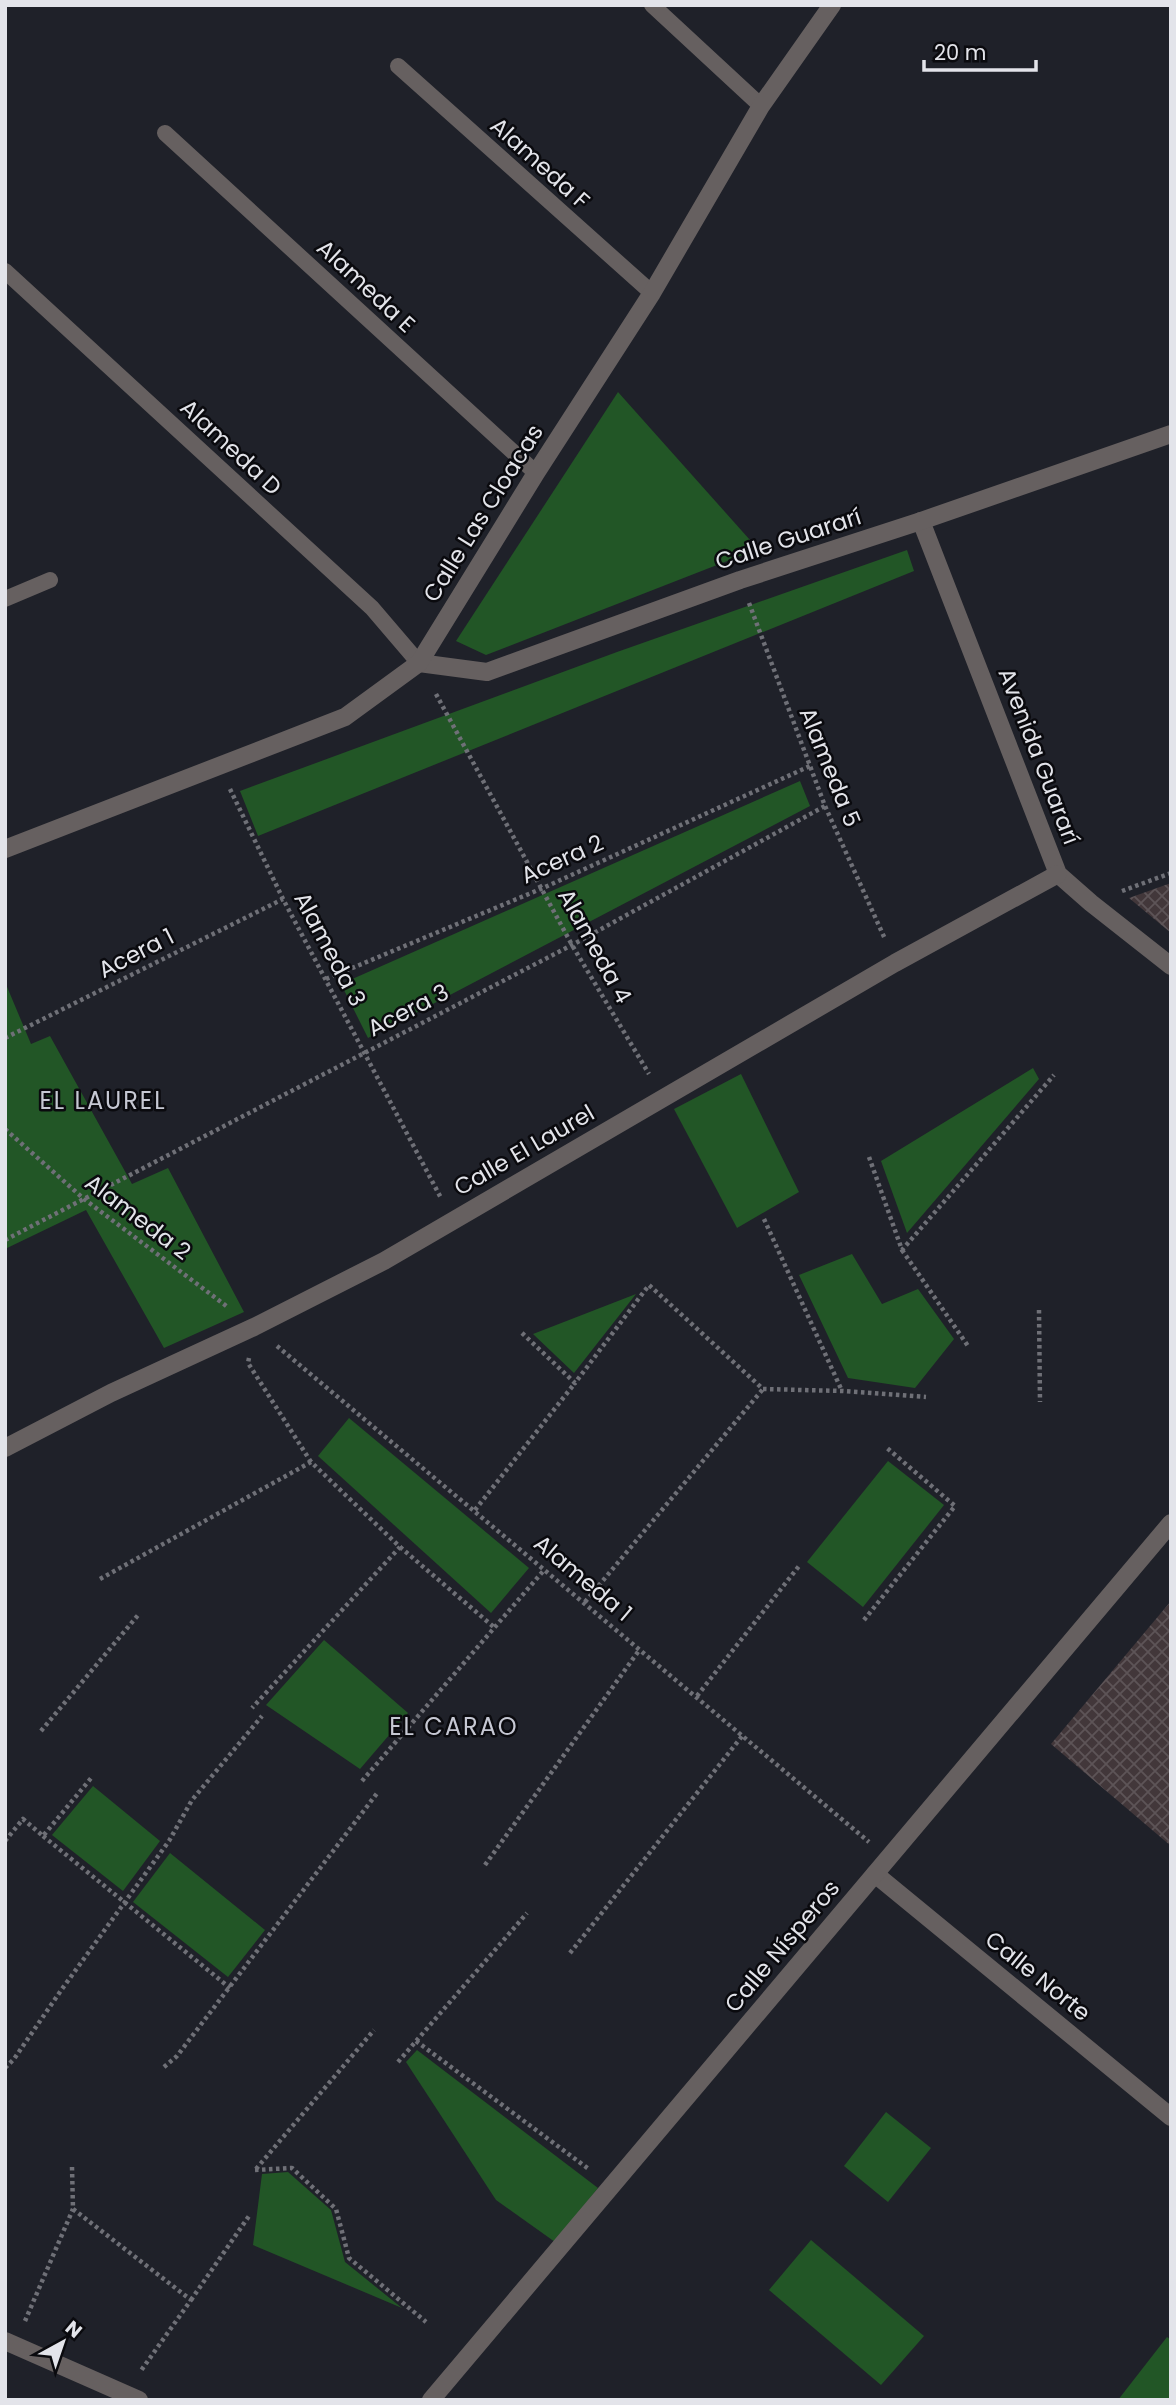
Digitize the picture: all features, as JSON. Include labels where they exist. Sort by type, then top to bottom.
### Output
[{"type":"street","name":"Calle Las Cloacas","points":[[5,849],[345,717],[419,663],[536,473],[652,293],[761,106],[832,5]]},
{"type":"street","name":"Calle Guararí","points":[[419,663],[487,672],[740,580],[921,521],[1171,434]]},
{"type":"street","name":"Avenida Guararí","points":[[921,521],[1058,874],[1171,966]]},
{"type":"street","name":"Calle El Laurel","points":[[5,1448],[111,1393],[254,1327],[384,1261],[895,963],[1058,874]]},
{"type":"street","name":"Calle Nísperos","points":[[431,2400],[1171,1523]]},
{"type":"street","name":"Calle Norte","points":[[875,1874],[1171,2117]]},
{"type":"street","points":[[10,2343],[132,2397]]},
{"type":"lane","points":[[652,5],[761,106]]},
{"type":"lane","name":"Alameda F","points":[[398,66],[652,293]]},
{"type":"lane","name":"Alameda E","points":[[165,133],[536,473]]},
{"type":"lane","name":"Alameda D","points":[[5,271],[372,608],[419,663]]},
{"type":"lane","points":[[5,599],[50,580]]},
{"type":"path","name":"Alameda 5","points":[[740,580],[825,806],[895,963]]},
{"type":"path","name":"Alameda 4","points":[[419,663],[572,945],[663,1098]]},
{"type":"path","name":"Alameda 3","points":[[218,766],[283,899],[452,1220]]},
{"type":"path","name":"Acera 2","points":[[326,979],[543,888],[810,766]]},
{"type":"path","name":"Acera 3","points":[[5,1240],[572,945],[825,806]]},
{"type":"path","points":[[1091,903],[1171,873]]},
{"type":"path","name":"Acera 1","points":[[5,1038],[283,899]]},
{"type":"path","points":[[902,1250],[1054,1075]]},
{"type":"path","name":"Alameda 2","points":[[5,1129],[84,1199],[254,1327]]},
{"type":"path","points":[[869,1157],[902,1250],[968,1346]]},
{"type":"path","points":[[764,1219],[842,1391]]},
{"type":"path","points":[[475,1510],[649,1285],[763,1389],[926,1397]]},
{"type":"path","points":[[1039,1310],[1040,1402]]},
{"type":"path","points":[[254,1327],[248,1363],[311,1462],[400,1547],[495,1628]]},
{"type":"path","name":"Alameda 1","points":[[254,1327],[888,1858]]},
{"type":"path","points":[[522,1333],[575,1383]]},
{"type":"path","points":[[584,1602],[763,1389]]},
{"type":"path","points":[[864,1620],[955,1506],[887,1448]]},
{"type":"path","points":[[100,1580],[311,1462]]},
{"type":"path","points":[[252,1708],[400,1547]]},
{"type":"path","points":[[696,1696],[799,1566]]},
{"type":"path","points":[[362,1781],[545,1569]]},
{"type":"path","points":[[41,1731],[139,1614]]},
{"type":"path","points":[[485,1865],[640,1649]]},
{"type":"path","points":[[5,2068],[169,1841],[192,1800],[262,1716]]},
{"type":"path","points":[[570,1953],[743,1735]]},
{"type":"path","points":[[43,1836],[92,1777]]},
{"type":"path","points":[[164,2067],[177,2056],[230,1988],[378,1792]]},
{"type":"path","points":[[5,1842],[23,1819],[230,1988]]},
{"type":"path","points":[[398,2062],[527,1913]]},
{"type":"path","points":[[374,2030],[255,2170],[292,2168],[336,2209],[349,2258],[426,2322]]},
{"type":"path","points":[[416,2041],[611,2186]]},
{"type":"path","points":[[10,2343],[73,2209],[72,2167]]},
{"type":"path","points":[[73,2209],[191,2300]]},
{"type":"path","points":[[132,2397],[191,2300],[249,2216]]},
{"type":"green space","points":[[618,392],[758,549],[486,655],[456,641]]},
{"type":"green space","points":[[907,550],[914,571],[258,836],[240,791],[617,652]]},
{"type":"green space","points":[[800,781],[810,806],[368,1038],[341,984]]},
{"type":"green space","points":[[5,982],[31,1044],[50,1036],[132,1184],[168,1168],[244,1312],[164,1348],[86,1210],[5,1249]]},
{"type":"green space","points":[[1033,1068],[1039,1079],[907,1233],[881,1161]]},
{"type":"green space","points":[[741,1074],[799,1192],[737,1228],[674,1109]]},
{"type":"green space","points":[[852,1254],[882,1304],[918,1289],[954,1339],[915,1388],[848,1378],[799,1275]]},
{"type":"green space","points":[[636,1294],[574,1373],[533,1334]]},
{"type":"green space","points":[[349,1418],[529,1568],[491,1613],[318,1456]]},
{"type":"green space","points":[[888,1461],[944,1505],[863,1607],[807,1562]]},
{"type":"green space","points":[[324,1640],[408,1713],[360,1769],[266,1705]]},
{"type":"green space","points":[[93,1786],[160,1841],[123,1891],[52,1835]]},
{"type":"green space","points":[[170,1853],[265,1930],[228,1977],[133,1902]]},
{"type":"green space","points":[[417,2050],[598,2188],[555,2242],[496,2200],[406,2062]]},
{"type":"green space","points":[[886,2112],[931,2148],[888,2202],[844,2166]]},
{"type":"green space","points":[[288,2172],[331,2210],[345,2262],[402,2308],[253,2245],[262,2174]]},
{"type":"green space","points":[[811,2240],[924,2336],[881,2385],[769,2290]]},
{"type":"green space","points":[[1167,2337],[1171,2340],[1171,2400],[1118,2400]]},
{"type":"building","points":[[1171,883],[1171,933],[1129,898]]},
{"type":"building","points":[[1171,1601],[1171,1846],[1051,1744]]},
{"type":"district","name":"EL LAUREL","points":[[103,1100]]},
{"type":"district","name":"EL CARAO","points":[[454,1726]]}]
